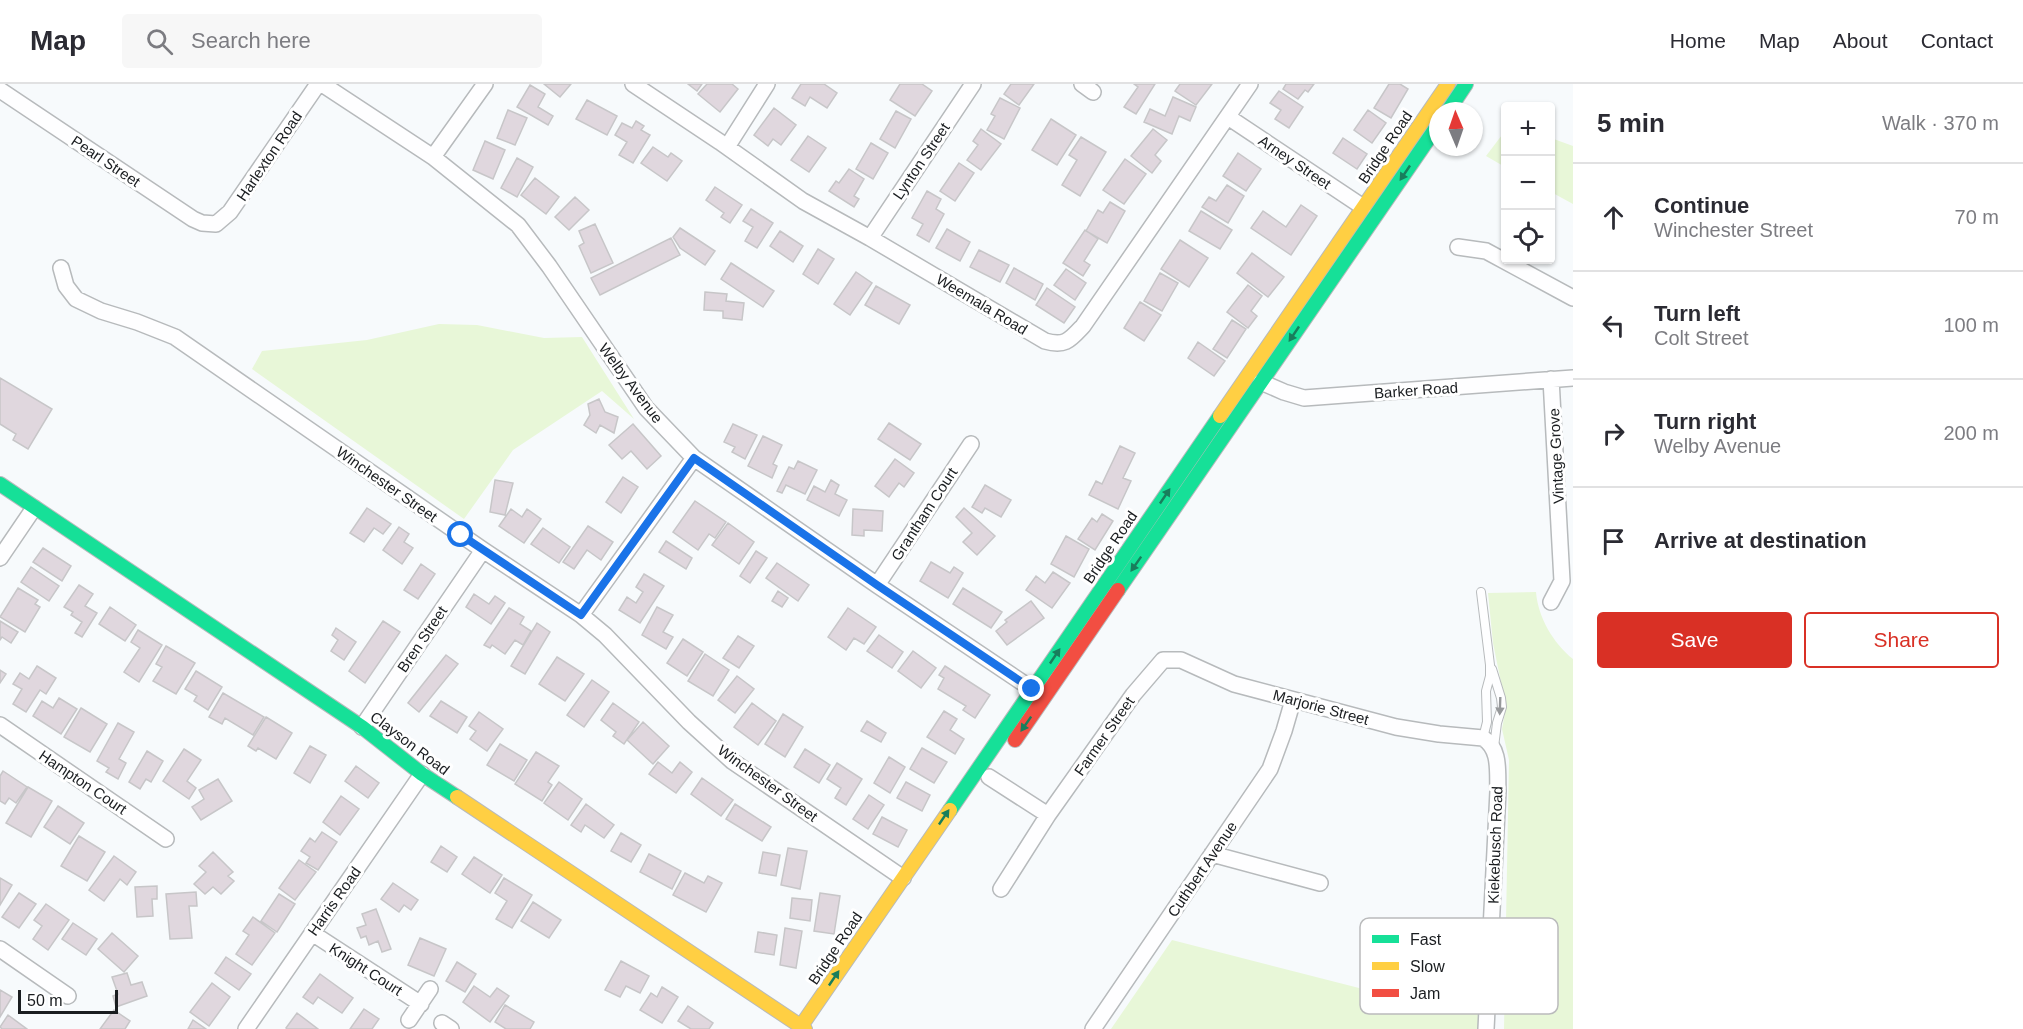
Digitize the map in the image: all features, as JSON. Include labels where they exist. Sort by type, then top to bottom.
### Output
[{"type":"main road","name":"Bridge Road","points":[[802,1028],[909,881],[1369,212],[1448,84]]},
{"type":"main road","points":[[1454,102],[1466,84]]},
{"type":"main road","name":"Bridge Road","points":[[1369,212],[1429,136]]},
{"type":"main road","name":"Clayson Road","points":[[0,484],[362,727],[422,774],[802,1028]]},
{"type":"main road","name":"Bridge Road","points":[[1008,751],[1039,693]]},
{"type":"main road","name":"Bridge Road","points":[[870,950],[909,881],[992,773]]},
{"type":"street","name":"Welby Avenue","points":[[320,84],[433,157],[518,225],[549,266],[646,408],[694,458],[877,585],[1039,693]]},
{"type":"street","name":"Harlexton Road","points":[[216,224],[230,212],[320,84]]},
{"type":"street","points":[[433,157],[485,84]]},
{"type":"street","name":"Weemala Road","points":[[633,84],[803,201],[1046,341],[1057,345],[1068,340],[1083,326],[1250,84]]},
{"type":"street","points":[[727,147],[767,84]]},
{"type":"street","name":"Lynton Street","points":[[870,238],[973,84]]},
{"type":"street","name":"Pearl Street","points":[[0,90],[193,219],[202,223],[216,224]]},
{"type":"street","name":"Arney Street","points":[[1228,117],[1369,212]]},
{"type":"street","points":[[1458,247],[1486,251],[1573,298]]},
{"type":"street","name":"Winchester Street","points":[[61,268],[66,286],[76,299],[101,311],[175,337],[581,615],[605,635],[689,722],[732,761],[909,881]]},
{"type":"street","name":"Barker Road","points":[[1254,379],[1304,398],[1573,378]]},
{"type":"street","name":"Vintage Grove","points":[[1551,380],[1563,581],[1551,602]]},
{"type":"street","name":"Grantham Court","points":[[877,585],[971,444]]},
{"type":"street","points":[[581,615],[694,458]]},
{"type":"street","points":[[0,558],[34,508]]},
{"type":"street","name":"Bren Street","points":[[362,727],[483,550]]},
{"type":"street","name":"Marjorie Street","points":[[1163,660],[1181,660],[1234,684],[1293,700],[1408,729],[1488,743]]},
{"type":"street","name":"Farmer Street","points":[[1001,888],[1048,815],[1142,683],[1163,660]]},
{"type":"street","name":"Cuthbert Avenue","points":[[1093,1029],[1269,769],[1293,700]]},
{"type":"street","name":"Hampton Court","points":[[0,725],[166,839]]},
{"type":"street","name":"Kiekebusch Road","points":[[1488,743],[1497,763],[1498,791],[1492,918]]},
{"type":"street","points":[[992,773],[1048,815]]},
{"type":"street","name":"Harris Road","points":[[246,1029],[422,774]]},
{"type":"street","points":[[1212,854],[1320,883]]},
{"type":"street","name":"Knight Court","points":[[312,933],[421,1004]]},
{"type":"street","points":[[0,950],[68,996]]},
{"type":"street","points":[[409,1020],[430,989]]},
{"type":"street","name":"Kiekebusch Road","points":[[1486,1029],[1487,1014]]},
{"type":"lane","points":[[1481,592],[1490,665],[1486,691],[1488,743]]},
{"type":"lane","points":[[1488,743],[1502,707],[1490,665]]},
{"type":"green space","points":[[1501,136],[1501,165],[1486,156]]},
{"type":"green space","points":[[1555,139],[1573,146],[1573,204],[1555,194]]},
{"type":"green space","points":[[439,324],[477,325],[544,338],[582,337],[634,419],[602,391],[513,450],[464,519],[252,369],[262,351],[367,340]]},
{"type":"green space","points":[[1536,592],[1543,620],[1559,645],[1573,659],[1573,1029],[1504,1029],[1504,1014],[1558,1014],[1558,918],[1506,918],[1509,760],[1502,729],[1506,707],[1493,643],[1488,593]]},
{"type":"green space","points":[[1172,940],[1360,988],[1360,1014],[1487,1014],[1486,1029],[1111,1029]]},
{"type":"building","points":[[544,84],[571,84],[560,97]]},
{"type":"building","points":[[688,84],[702,84],[697,91]]},
{"type":"building","points":[[707,84],[732,84],[738,89],[720,112],[698,94]]},
{"type":"building","points":[[801,84],[824,84],[837,93],[827,108],[810,97],[805,106],[792,98]]},
{"type":"building","points":[[900,84],[922,84],[932,91],[915,116],[890,100]]},
{"type":"building","points":[[1011,84],[1034,84],[1019,105],[1004,94]]},
{"type":"building","points":[[1134,84],[1155,84],[1136,114],[1124,107],[1138,87]]},
{"type":"building","points":[[1180,84],[1212,84],[1196,105],[1175,91]]},
{"type":"building","points":[[1286,84],[1314,84],[1298,99],[1283,89]]},
{"type":"building","points":[[1389,84],[1400,84],[1408,89],[1391,118],[1374,108]]},
{"type":"building","points":[[530,85],[545,94],[538,107],[553,116],[548,125],[517,107]]},
{"type":"building","points":[[1279,91],[1303,107],[1289,128],[1275,119],[1281,110],[1270,103]]},
{"type":"building","points":[[1173,97],[1196,107],[1190,121],[1179,116],[1172,134],[1144,122],[1150,109],[1165,116]]},
{"type":"building","points":[[1000,98],[1020,108],[1004,139],[987,130],[995,116],[991,114]]},
{"type":"building","points":[[587,100],[617,116],[607,135],[576,119]]},
{"type":"building","points":[[774,108],[796,125],[781,145],[773,139],[768,146],[754,135]]},
{"type":"building","points":[[508,110],[527,118],[515,145],[497,138]]},
{"type":"building","points":[[1368,110],[1386,123],[1372,143],[1354,130]]},
{"type":"building","points":[[896,111],[911,119],[895,148],[880,139]]},
{"type":"building","points":[[1051,119],[1076,135],[1057,165],[1032,150]]},
{"type":"building","points":[[636,121],[644,126],[641,130],[650,135],[633,163],[619,155],[627,142],[615,135],[622,123],[632,128]]},
{"type":"building","points":[[981,129],[1001,144],[981,170],[967,160],[978,145],[973,141]]},
{"type":"building","points":[[1153,129],[1167,140],[1155,155],[1161,161],[1152,173],[1131,156]]},
{"type":"building","points":[[808,136],[826,148],[809,172],[791,160]]},
{"type":"building","points":[[1081,137],[1106,152],[1080,196],[1062,185],[1077,160],[1069,155]]},
{"type":"building","points":[[1343,138],[1367,154],[1357,169],[1333,153]]},
{"type":"building","points":[[485,141],[505,150],[493,179],[473,170]]},
{"type":"building","points":[[871,143],[888,153],[873,179],[856,169]]},
{"type":"building","points":[[653,147],[668,157],[671,153],[682,161],[667,181],[641,163]]},
{"type":"building","points":[[1238,153],[1261,169],[1246,191],[1223,176]]},
{"type":"building","points":[[517,158],[533,167],[517,197],[501,188]]},
{"type":"building","points":[[1125,159],[1146,174],[1124,204],[1103,190]]},
{"type":"building","points":[[959,163],[974,173],[955,201],[940,191]]},
{"type":"building","points":[[849,169],[864,179],[854,196],[859,199],[854,207],[829,191],[836,181],[839,183]]},
{"type":"building","points":[[535,178],[559,197],[546,214],[521,195]]},
{"type":"building","points":[[1227,185],[1244,196],[1228,223],[1202,207],[1209,197],[1216,201]]},
{"type":"building","points":[[715,187],[742,205],[730,223],[721,217],[724,213],[706,200]]},
{"type":"building","points":[[927,191],[941,199],[936,209],[944,214],[929,242],[917,235],[923,224],[912,218]]},
{"type":"building","points":[[575,197],[589,210],[569,230],[555,217]]},
{"type":"building","points":[[1110,202],[1125,211],[1107,243],[1086,231],[1098,210],[1103,213]]},
{"type":"building","points":[[1301,205],[1317,216],[1291,255],[1251,228],[1263,211],[1286,227]]},
{"type":"building","points":[[751,209],[773,223],[757,248],[745,241],[753,227],[743,221]]},
{"type":"building","points":[[1201,211],[1232,230],[1220,249],[1189,231]]},
{"type":"building","points":[[595,224],[613,263],[591,273],[579,246],[584,243],[579,231]]},
{"type":"building","points":[[680,228],[715,251],[705,265],[680,248],[673,237]]},
{"type":"building","points":[[947,229],[970,242],[960,261],[936,248]]},
{"type":"building","points":[[1085,230],[1098,239],[1084,261],[1090,265],[1083,276],[1063,263]]},
{"type":"building","points":[[780,231],[803,246],[793,262],[770,246]]},
{"type":"building","points":[[671,238],[680,255],[600,295],[591,278]]},
{"type":"building","points":[[1180,240],[1208,258],[1189,287],[1161,269]]},
{"type":"building","points":[[818,249],[834,259],[818,284],[803,274]]},
{"type":"building","points":[[979,250],[1009,265],[1000,282],[970,267]]},
{"type":"building","points":[[1252,253],[1284,277],[1268,297],[1237,273]]},
{"type":"building","points":[[731,263],[774,291],[763,307],[721,279]]},
{"type":"building","points":[[1014,268],[1043,284],[1035,300],[1006,283]]},
{"type":"building","points":[[1066,269],[1086,283],[1075,300],[1054,285]]},
{"type":"building","points":[[856,272],[872,283],[850,315],[834,304]]},
{"type":"building","points":[[1160,273],[1178,283],[1162,311],[1144,301]]},
{"type":"building","points":[[1248,285],[1262,296],[1251,311],[1257,316],[1248,328],[1227,312]]},
{"type":"building","points":[[876,286],[910,305],[899,324],[865,305]]},
{"type":"building","points":[[1047,288],[1075,307],[1064,323],[1036,305]]},
{"type":"building","points":[[705,292],[727,294],[726,301],[744,303],[742,320],[723,318],[723,311],[704,310]]},
{"type":"building","points":[[1140,302],[1161,315],[1144,341],[1124,328]]},
{"type":"building","points":[[1232,320],[1246,329],[1227,358],[1213,349]]},
{"type":"building","points":[[1198,342],[1225,361],[1214,376],[1188,358]]},
{"type":"building","points":[[0,378],[52,409],[28,449],[13,440],[16,434],[0,424]]},
{"type":"building","points":[[599,399],[605,412],[618,417],[614,433],[600,425],[596,433],[584,425],[590,415],[588,404]]},
{"type":"building","points":[[889,423],[921,444],[910,460],[878,439]]},
{"type":"building","points":[[633,424],[661,456],[647,469],[631,451],[622,459],[609,445]]},
{"type":"building","points":[[733,424],[757,435],[745,459],[732,452],[735,447],[724,442]]},
{"type":"building","points":[[763,436],[782,445],[773,464],[777,466],[772,478],[748,466]]},
{"type":"building","points":[[1120,446],[1135,453],[1123,478],[1131,481],[1118,509],[1089,495],[1096,481],[1102,484]]},
{"type":"building","points":[[895,459],[914,473],[904,487],[899,483],[889,497],[875,486]]},
{"type":"building","points":[[798,461],[817,470],[805,494],[786,485],[782,493],[777,491],[789,467],[794,469]]},
{"type":"building","points":[[623,477],[638,487],[621,513],[606,502]]},
{"type":"building","points":[[495,480],[513,483],[505,515],[490,512]]},
{"type":"building","points":[[831,480],[839,485],[835,494],[847,500],[839,516],[807,500],[814,486],[825,492]]},
{"type":"building","points":[[985,485],[1011,500],[1001,517],[985,508],[982,513],[972,507]]},
{"type":"building","points":[[695,501],[726,522],[715,538],[709,534],[698,550],[673,532]]},
{"type":"building","points":[[367,508],[391,524],[383,534],[374,528],[364,542],[350,533]]},
{"type":"building","points":[[964,508],[995,536],[977,555],[963,542],[972,533],[956,517]]},
{"type":"building","points":[[511,509],[522,517],[527,509],[541,519],[524,543],[499,526]]},
{"type":"building","points":[[853,509],[883,511],[882,531],[864,530],[864,536],[852,535]]},
{"type":"building","points":[[1102,514],[1113,521],[1095,550],[1078,539],[1092,518],[1097,522]]},
{"type":"building","points":[[728,523],[754,542],[739,564],[712,545]]},
{"type":"building","points":[[588,526],[613,542],[601,560],[587,550],[574,569],[563,562]]},
{"type":"building","points":[[399,527],[409,534],[404,542],[413,548],[402,564],[383,550]]},
{"type":"building","points":[[543,528],[570,547],[559,563],[531,544]]},
{"type":"building","points":[[1066,536],[1089,549],[1074,577],[1051,564]]},
{"type":"building","points":[[666,541],[692,558],[686,569],[659,552]]},
{"type":"building","points":[[43,548],[71,566],[62,581],[33,562]]},
{"type":"building","points":[[756,551],[767,558],[750,583],[740,576]]},
{"type":"building","points":[[931,562],[950,573],[954,567],[963,573],[948,598],[920,581]]},
{"type":"building","points":[[777,563],[809,585],[798,601],[766,578]]},
{"type":"building","points":[[421,564],[435,574],[418,599],[404,590]]},
{"type":"building","points":[[31,567],[59,586],[49,601],[21,582]]},
{"type":"building","points":[[1053,572],[1070,583],[1052,608],[1026,590],[1036,576],[1045,583]]},
{"type":"building","points":[[644,574],[664,586],[640,623],[619,610],[627,597],[636,603],[643,592],[636,587]]},
{"type":"building","points":[[79,585],[93,594],[85,606],[97,613],[82,637],[75,633],[82,622],[71,615],[73,612],[64,607]]},
{"type":"building","points":[[18,588],[38,600],[35,604],[40,607],[25,632],[0,617]]},
{"type":"building","points":[[963,588],[1002,612],[991,628],[953,604]]},
{"type":"building","points":[[778,591],[788,598],[782,607],[772,601]]},
{"type":"building","points":[[474,594],[489,604],[495,596],[505,603],[491,624],[466,607]]},
{"type":"building","points":[[1031,601],[1044,618],[1007,645],[996,631],[1007,622],[1005,620]]},
{"type":"building","points":[[110,607],[136,625],[125,641],[99,624]]},
{"type":"building","points":[[657,607],[673,615],[663,632],[673,637],[666,649],[642,635]]},
{"type":"building","points":[[509,608],[524,617],[520,624],[531,631],[523,645],[515,640],[505,654],[492,645],[490,648],[484,645]]},
{"type":"building","points":[[848,608],[876,627],[864,644],[854,638],[846,650],[828,637]]},
{"type":"building","points":[[0,621],[18,632],[11,643],[2,637],[0,640]]},
{"type":"building","points":[[383,621],[400,632],[365,683],[349,671]]},
{"type":"building","points":[[537,623],[550,632],[525,674],[511,666]]},
{"type":"building","points":[[336,628],[356,642],[344,660],[331,651],[338,640],[332,635]]},
{"type":"building","points":[[138,630],[162,645],[139,682],[124,672],[140,648],[131,642]]},
{"type":"building","points":[[879,635],[903,652],[892,668],[867,651]]},
{"type":"building","points":[[738,636],[754,646],[739,668],[723,658]]},
{"type":"building","points":[[683,639],[703,652],[687,676],[667,663]]},
{"type":"building","points":[[166,646],[195,663],[176,694],[153,681],[162,667],[156,664]]},
{"type":"building","points":[[913,651],[936,668],[921,688],[898,671]]},
{"type":"building","points":[[705,654],[729,670],[713,696],[688,681]]},
{"type":"building","points":[[446,655],[458,664],[419,712],[408,703]]},
{"type":"building","points":[[557,657],[584,674],[565,701],[539,684]]},
{"type":"building","points":[[37,666],[56,678],[46,694],[40,690],[26,712],[13,704],[22,689],[13,684],[20,673],[29,679]]},
{"type":"building","points":[[945,666],[990,695],[975,718],[963,710],[966,706],[938,689],[944,678],[939,675]]},
{"type":"building","points":[[0,670],[6,674],[0,683]]},
{"type":"building","points":[[196,671],[222,687],[208,710],[194,701],[197,696],[185,689]]},
{"type":"building","points":[[737,676],[754,689],[735,713],[718,700]]},
{"type":"building","points":[[592,680],[609,692],[584,727],[567,715]]},
{"type":"building","points":[[223,693],[264,717],[253,735],[225,718],[222,724],[209,717]]},
{"type":"building","points":[[59,698],[77,709],[61,734],[33,716],[42,701],[53,708]]},
{"type":"building","points":[[441,701],[467,717],[457,733],[430,716]]},
{"type":"building","points":[[613,703],[639,722],[624,744],[613,736],[616,732],[601,720]]},
{"type":"building","points":[[752,703],[776,721],[758,745],[734,727]]},
{"type":"building","points":[[81,708],[107,724],[90,752],[64,737]]},
{"type":"building","points":[[944,711],[957,719],[950,730],[964,739],[955,754],[927,737]]},
{"type":"building","points":[[479,712],[503,729],[487,751],[470,739],[476,731],[469,726]]},
{"type":"building","points":[[783,714],[803,727],[785,757],[765,744]]},
{"type":"building","points":[[266,717],[292,733],[276,759],[258,748],[256,751],[248,746]]},
{"type":"building","points":[[867,721],[886,733],[881,742],[861,731]]},
{"type":"building","points":[[643,722],[669,746],[653,764],[627,740]]},
{"type":"building","points":[[118,723],[134,732],[119,759],[126,763],[118,779],[106,772],[109,768],[97,761]]},
{"type":"building","points":[[500,744],[527,760],[514,781],[487,765]]},
{"type":"building","points":[[310,746],[326,755],[310,783],[294,773]]},
{"type":"building","points":[[922,748],[947,762],[934,783],[910,769]]},
{"type":"building","points":[[184,749],[201,760],[187,781],[196,788],[189,799],[163,781]]},
{"type":"building","points":[[805,749],[830,765],[819,783],[794,767]]},
{"type":"building","points":[[147,751],[163,761],[151,782],[146,779],[140,789],[129,782]]},
{"type":"building","points":[[536,752],[559,766],[548,782],[552,785],[542,801],[515,784]]},
{"type":"building","points":[[889,757],[905,767],[890,793],[874,783]]},
{"type":"building","points":[[658,762],[672,773],[680,762],[692,772],[676,793],[649,774]]},
{"type":"building","points":[[837,763],[862,779],[846,805],[835,798],[841,788],[827,779]]},
{"type":"building","points":[[356,766],[379,783],[368,798],[345,781]]},
{"type":"building","points":[[3,771],[27,787],[16,803],[9,798],[5,804],[0,801],[0,776]]},
{"type":"building","points":[[702,778],[733,800],[721,816],[691,794]]},
{"type":"building","points":[[218,779],[232,801],[201,820],[192,807],[204,799],[199,790]]},
{"type":"building","points":[[559,782],[582,799],[568,820],[544,803]]},
{"type":"building","points":[[906,782],[930,795],[922,811],[897,798]]},
{"type":"building","points":[[28,787],[52,801],[31,837],[6,823]]},
{"type":"building","points":[[869,795],[884,805],[868,829],[853,819]]},
{"type":"building","points":[[341,796],[359,809],[340,835],[323,822]]},
{"type":"building","points":[[586,804],[614,825],[604,838],[585,825],[581,832],[571,825]]},
{"type":"building","points":[[735,804],[771,827],[762,841],[726,819]]},
{"type":"building","points":[[58,806],[84,823],[70,844],[44,827]]},
{"type":"building","points":[[882,817],[907,830],[898,847],[873,834]]},
{"type":"building","points":[[322,832],[337,842],[318,870],[306,863],[310,857],[301,851],[310,838],[315,842]]},
{"type":"building","points":[[621,833],[641,845],[631,862],[611,851]]},
{"type":"building","points":[[79,836],[105,852],[87,881],[61,866]]},
{"type":"building","points":[[441,846],[457,857],[447,872],[431,862]]},
{"type":"building","points":[[788,848],[807,851],[800,889],[781,885]]},
{"type":"building","points":[[213,852],[233,872],[228,876],[234,881],[221,894],[213,887],[205,894],[194,884],[206,872],[199,866]]},
{"type":"building","points":[[763,852],[780,855],[776,876],[759,873]]},
{"type":"building","points":[[649,854],[681,871],[672,889],[640,872]]},
{"type":"building","points":[[114,856],[136,872],[127,885],[120,879],[104,901],[89,890]]},
{"type":"building","points":[[474,857],[502,875],[490,893],[462,874]]},
{"type":"building","points":[[299,860],[316,872],[295,900],[279,888]]},
{"type":"building","points":[[685,873],[704,883],[708,876],[722,883],[706,912],[673,895]]},
{"type":"building","points":[[0,878],[12,885],[0,905]]},
{"type":"building","points":[[504,878],[532,895],[512,928],[496,919],[507,901],[495,893]]},
{"type":"building","points":[[393,883],[418,900],[411,910],[404,905],[399,912],[381,899]]},
{"type":"building","points":[[157,886],[157,899],[152,899],[153,916],[137,917],[135,887]]},
{"type":"building","points":[[196,892],[197,906],[189,906],[192,938],[170,939],[166,894]]},
{"type":"building","points":[[19,893],[36,904],[19,928],[2,917]]},
{"type":"building","points":[[820,893],[840,896],[834,934],[814,931]]},
{"type":"building","points":[[279,894],[295,904],[277,932],[261,921]]},
{"type":"building","points":[[792,898],[812,900],[810,921],[790,918]]},
{"type":"building","points":[[533,902],[561,920],[549,938],[521,921]]},
{"type":"building","points":[[46,904],[69,920],[48,950],[33,939],[42,926],[34,920]]},
{"type":"building","points":[[376,909],[391,949],[382,952],[378,941],[369,945],[366,936],[361,938],[357,928],[366,925],[362,914]]},
{"type":"building","points":[[253,917],[275,933],[252,965],[236,954],[249,935],[243,931]]},
{"type":"building","points":[[73,923],[97,939],[86,955],[62,939]]},
{"type":"building","points":[[785,928],[802,931],[796,968],[780,965]]},
{"type":"building","points":[[758,932],[777,935],[774,955],[755,952]]},
{"type":"building","points":[[112,933],[138,956],[124,972],[98,949]]},
{"type":"building","points":[[420,938],[446,949],[434,976],[408,965]]},
{"type":"building","points":[[226,957],[251,974],[239,990],[215,973]]},
{"type":"building","points":[[621,961],[649,976],[640,993],[626,986],[620,997],[605,990]]},
{"type":"building","points":[[457,962],[476,974],[465,992],[446,981]]},
{"type":"building","points":[[127,973],[131,985],[142,982],[147,996],[116,1007],[113,996],[118,994],[112,977]]},
{"type":"building","points":[[320,974],[353,998],[342,1013],[318,997],[313,1004],[303,997]]},
{"type":"building","points":[[212,983],[230,997],[209,1026],[190,1012]]},
{"type":"building","points":[[474,986],[490,997],[497,988],[509,996],[490,1022],[463,1002]]},
{"type":"building","points":[[662,987],[678,997],[662,1023],[640,1010],[651,993],[657,997]]},
{"type":"building","points":[[0,990],[12,997],[0,1017]]},
{"type":"building","points":[[505,1005],[534,1022],[530,1029],[506,1029],[495,1022]]},
{"type":"building","points":[[688,1006],[713,1023],[709,1029],[691,1029],[678,1021]]},
{"type":"building","points":[[364,1009],[379,1019],[372,1029],[350,1029]]},
{"type":"building","points":[[114,1010],[130,1021],[125,1029],[100,1029]]},
{"type":"building","points":[[297,1013],[318,1029],[287,1029]]},
{"type":"building","points":[[8,1015],[27,1029],[2,1029],[0,1027]]},
{"type":"building","points":[[193,1020],[206,1029],[188,1029]]},
{"type":"traffic: fast","points":[[1454,102],[1466,84]]},
{"type":"traffic: fast","points":[[1118,590],[1429,138]]},
{"type":"traffic: fast","points":[[950,810],[1220,416]]},
{"type":"traffic: fast","points":[[0,484],[362,727],[422,774],[457,797]]},
{"type":"traffic: slow","points":[[1220,416],[1448,84]]},
{"type":"traffic: slow","points":[[457,797],[805,1029]]},
{"type":"traffic: slow","points":[[799,1029],[950,810]]},
{"type":"traffic: jam","points":[[1015,740],[1118,590]]},
{"type":"route","points":[[461,535],[581,615],[694,458],[1032,689]]}]
